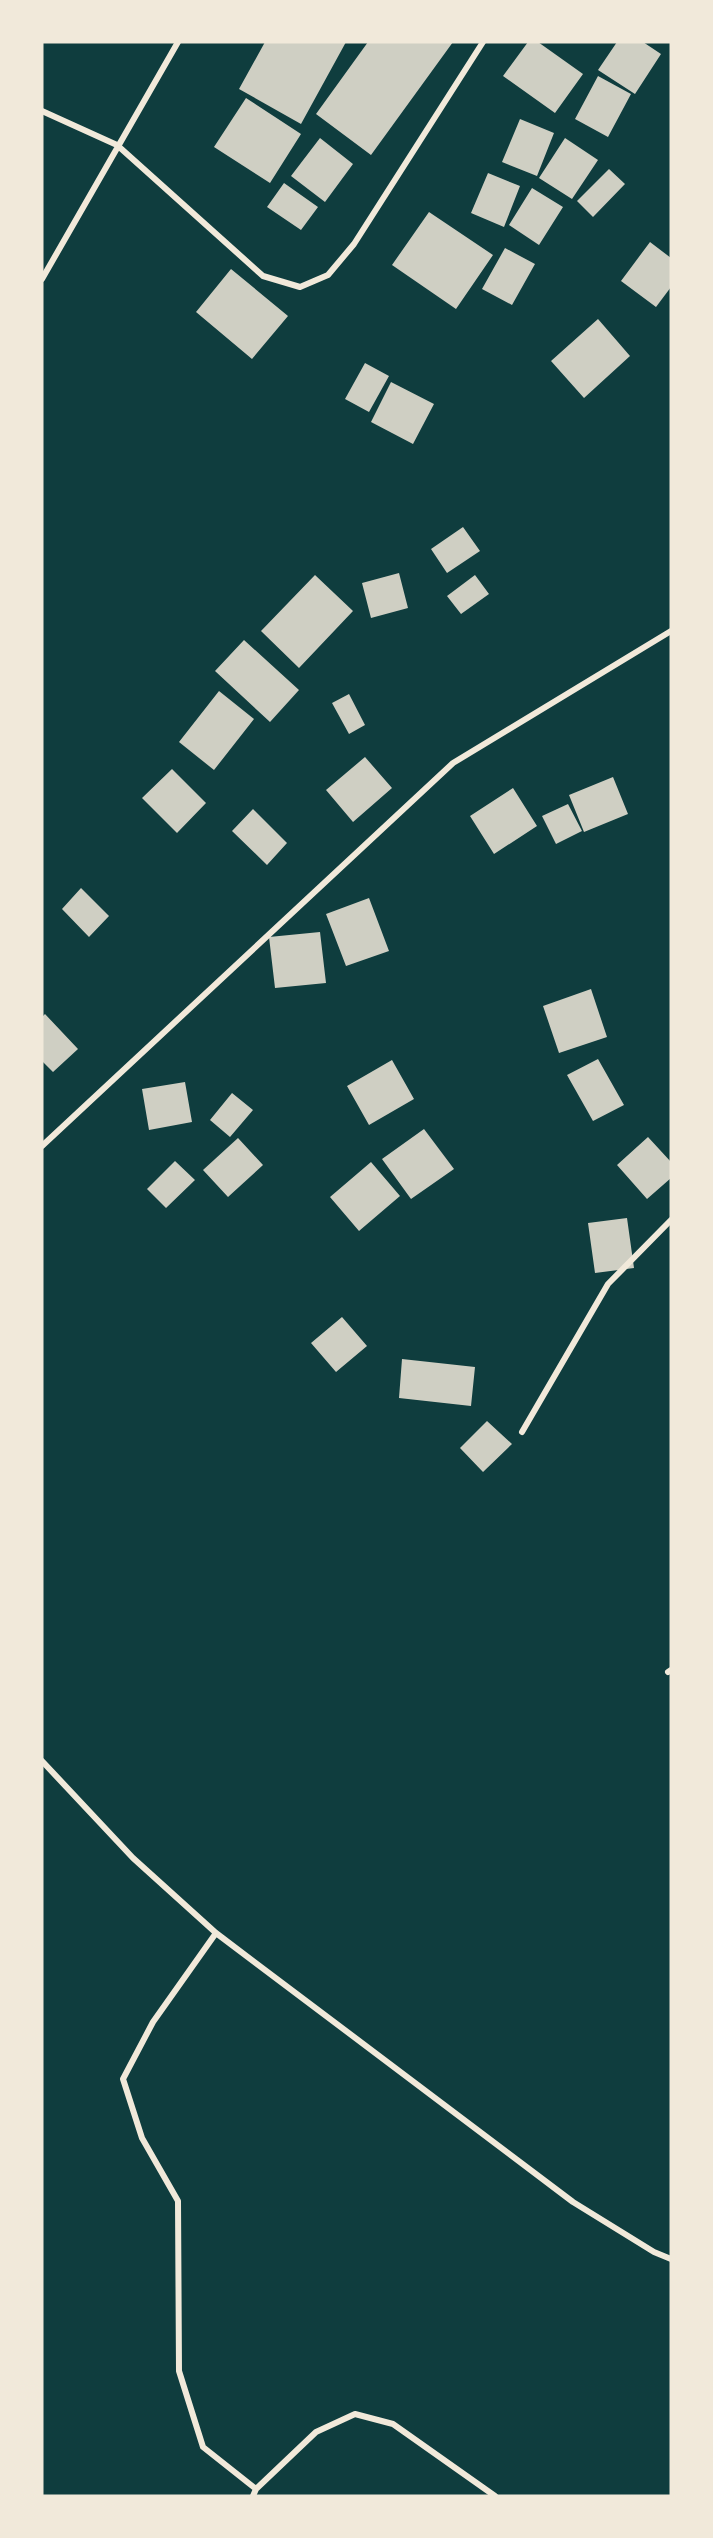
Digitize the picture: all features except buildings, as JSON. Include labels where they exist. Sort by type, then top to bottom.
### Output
[{"type":"street","points":[[42,279],[178,42]]},
{"type":"street","points":[[42,111],[117,146],[263,276],[300,287],[328,275],[354,244],[483,42]]},
{"type":"street","points":[[42,1146],[453,763],[671,631]]},
{"type":"street","points":[[522,1432],[608,1284],[671,1220]]},
{"type":"street","points":[[42,1761],[133,1858],[216,1934],[573,2202],[654,2252],[671,2259]]},
{"type":"street","points":[[216,1934],[153,2022],[123,2079],[142,2138],[178,2201],[179,2371],[200,2436],[204,2447],[256,2489]]},
{"type":"street","points":[[253,2496],[256,2489],[315,2432],[355,2414],[393,2424],[495,2496]]}]
